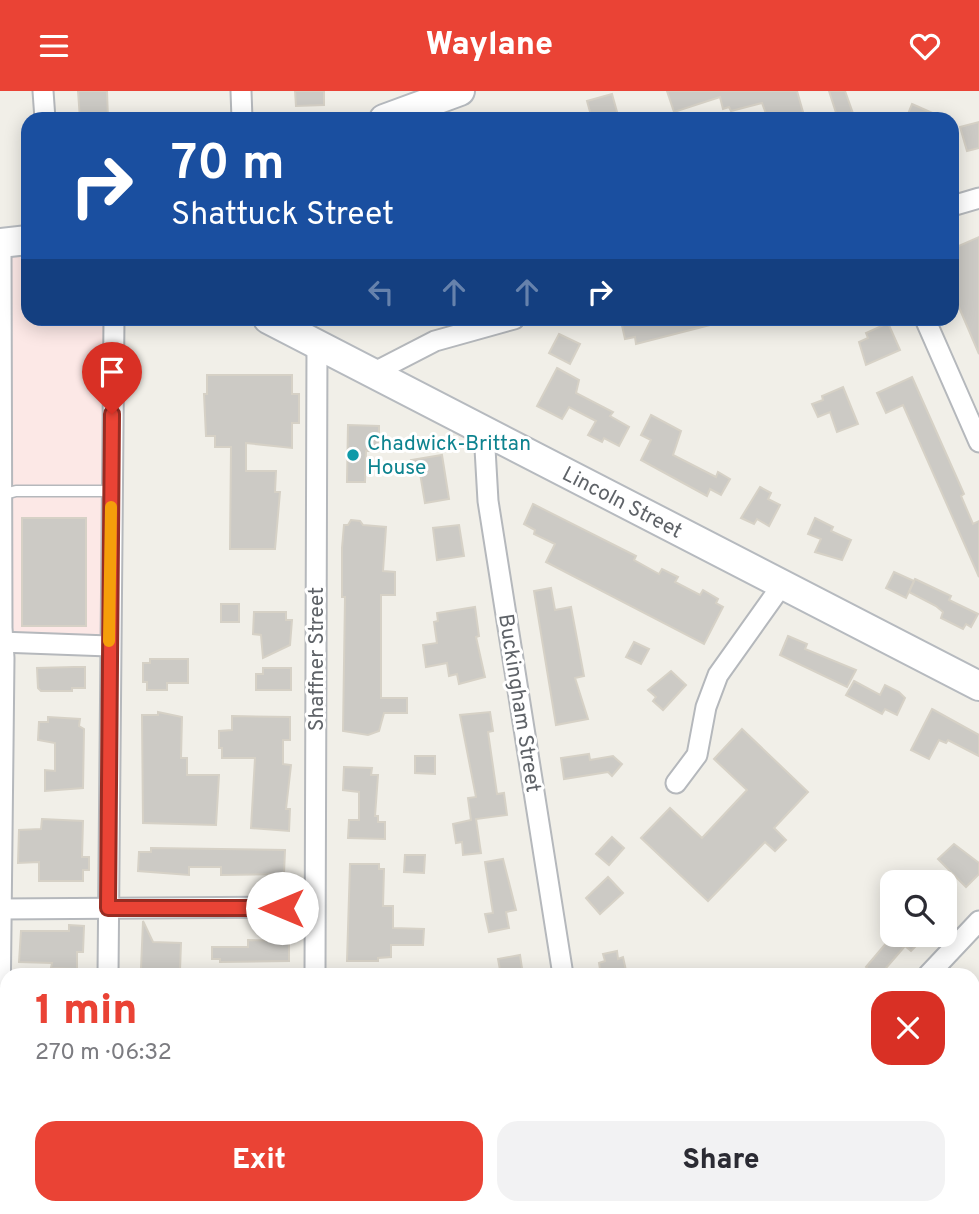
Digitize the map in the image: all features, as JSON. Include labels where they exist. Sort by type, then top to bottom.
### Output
[{"type":"main road","points":[[403,112],[460,91]]},
{"type":"main road","name":"Lincoln Street","points":[[282,326],[979,686]]},
{"type":"street","points":[[43,91],[44,112]]},
{"type":"street","points":[[241,91],[242,112]]},
{"type":"street","points":[[959,204],[979,198]]},
{"type":"street","points":[[0,968],[1,495],[10,242]]},
{"type":"street","points":[[108,968],[114,326]]},
{"type":"street","points":[[371,374],[435,341],[489,326]]},
{"type":"street","points":[[928,326],[979,442]]},
{"type":"street","name":"Shaffner Street","points":[[315,968],[317,344]]},
{"type":"street","name":"Buckingham Street","points":[[484,431],[488,501],[562,968]]},
{"type":"street","points":[[676,783],[697,755],[706,706],[718,675],[782,585]]},
{"type":"street","points":[[1,642],[109,646]]},
{"type":"street","points":[[1,909],[314,908]]},
{"type":"street","points":[[935,968],[976,930]]},
{"type":"lane","points":[[1,495],[16,491],[111,491]]},
{"type":"shaded area","points":[[21,241],[21,326],[114,326],[109,646],[3,642],[0,243]]},
{"type":"building","points":[[78,91],[107,91],[108,112],[80,112]]},
{"type":"building","points":[[295,91],[324,91],[324,105],[296,106]]},
{"type":"building","points":[[667,91],[797,91],[803,112],[765,112],[762,103],[731,111],[729,107],[723,109],[720,97],[674,112]]},
{"type":"building","points":[[829,91],[845,91],[852,112],[836,112]]},
{"type":"building","points":[[612,94],[617,112],[590,112],[587,101]]},
{"type":"building","points":[[912,104],[930,112],[909,112]]},
{"type":"building","points":[[979,122],[979,148],[967,151],[960,127]]},
{"type":"building","points":[[979,237],[979,354],[959,307],[959,246]]},
{"type":"building","points":[[622,326],[706,326],[636,344],[635,337],[625,339]]},
{"type":"building","points":[[881,326],[889,326],[900,350],[866,365],[859,342],[868,338],[866,333]]},
{"type":"building","points":[[559,334],[580,344],[570,364],[549,353]]},
{"type":"building","points":[[557,368],[579,380],[576,393],[613,412],[610,416],[629,427],[619,446],[604,438],[602,442],[588,435],[596,421],[569,407],[562,419],[537,406]]},
{"type":"building","points":[[207,375],[292,375],[292,394],[299,394],[299,423],[292,423],[292,448],[246,443],[246,471],[276,471],[275,492],[280,492],[275,549],[230,549],[231,447],[215,447],[215,436],[206,436],[204,394],[207,394]]},
{"type":"building","points":[[912,377],[964,494],[961,496],[973,524],[979,521],[979,577],[903,405],[886,413],[877,393]]},
{"type":"building","points":[[843,387],[858,424],[837,432],[830,412],[818,417],[812,404],[823,400],[822,396]]},
{"type":"building","points":[[651,415],[681,431],[673,455],[716,477],[718,472],[730,479],[721,495],[710,489],[707,496],[641,460],[651,440],[641,435]]},
{"type":"building","name":"Chadwick-Brittan House","points":[[348,425],[379,426],[379,451],[366,451],[365,482],[347,482]]},
{"type":"building","points":[[442,455],[449,499],[425,503],[420,473],[413,474],[411,460]]},
{"type":"building","points":[[760,487],[771,493],[768,499],[780,505],[769,526],[757,519],[754,524],[741,518]]},
{"type":"building","points":[[533,504],[636,556],[634,560],[659,574],[662,569],[678,577],[675,582],[700,595],[703,590],[718,599],[716,603],[723,607],[704,644],[546,562],[555,544],[534,534],[535,530],[524,524]]},
{"type":"building","points":[[22,518],[86,518],[86,626],[22,626]]},
{"type":"building","points":[[815,518],[833,527],[831,531],[851,540],[842,560],[815,552],[821,539],[808,534]]},
{"type":"building","points":[[351,520],[360,521],[363,525],[386,527],[383,571],[395,572],[395,595],[381,595],[381,698],[407,698],[407,713],[384,713],[379,731],[368,735],[343,731],[345,597],[342,597],[342,548],[344,525],[348,525]]},
{"type":"building","points":[[459,525],[464,556],[437,560],[433,528]]},
{"type":"building","points":[[894,572],[914,581],[906,598],[886,588]]},
{"type":"building","points":[[915,579],[951,596],[949,600],[978,614],[971,627],[966,624],[963,629],[941,618],[943,612],[936,606],[909,592]]},
{"type":"building","points":[[551,588],[555,610],[571,607],[584,676],[575,678],[588,719],[556,725],[534,591]]},
{"type":"building","points":[[221,604],[239,604],[239,622],[221,622]]},
{"type":"building","points":[[475,607],[479,636],[476,637],[485,677],[459,684],[457,674],[449,676],[447,663],[426,667],[423,645],[437,643],[434,622],[438,621],[437,613]]},
{"type":"building","points":[[254,612],[286,612],[286,620],[292,620],[290,645],[263,658],[261,635],[253,634]]},
{"type":"building","points":[[788,636],[807,644],[805,649],[856,670],[847,687],[780,655]]},
{"type":"building","points":[[634,642],[649,649],[641,664],[626,657]]},
{"type":"building","points":[[150,659],[188,659],[188,683],[167,683],[167,690],[147,690],[147,682],[143,682],[143,663],[150,663]]},
{"type":"building","points":[[85,667],[85,688],[72,688],[72,691],[41,691],[38,688],[37,668]]},
{"type":"building","points":[[263,668],[291,668],[291,690],[256,690],[256,674],[263,674]]},
{"type":"building","points":[[671,671],[686,685],[663,710],[653,701],[656,697],[648,690]]},
{"type":"building","points":[[854,681],[880,695],[885,685],[899,692],[905,698],[897,715],[885,709],[882,714],[846,695]]},
{"type":"building","points":[[932,709],[979,735],[979,756],[948,740],[946,743],[939,740],[929,759],[911,750]]},
{"type":"building","points":[[158,712],[182,717],[181,758],[187,758],[187,775],[219,775],[216,825],[143,823],[142,715],[158,715]]},
{"type":"building","points":[[490,712],[493,731],[488,732],[497,794],[504,793],[507,815],[476,819],[481,853],[463,855],[462,842],[456,843],[453,824],[471,820],[468,798],[476,797],[460,715]]},
{"type":"building","points":[[232,716],[290,717],[290,740],[283,740],[283,764],[291,765],[286,809],[290,809],[289,831],[251,828],[255,758],[222,758],[222,748],[219,748],[219,731],[232,730]]},
{"type":"building","points":[[48,717],[80,719],[79,726],[84,729],[83,788],[45,791],[45,770],[55,771],[55,743],[38,740],[39,722],[48,722]]},
{"type":"building","points":[[742,729],[808,792],[774,828],[786,840],[775,851],[765,842],[708,901],[641,838],[670,808],[702,838],[747,790],[714,759]]},
{"type":"building","points":[[589,754],[590,760],[613,756],[622,764],[612,776],[608,772],[564,779],[561,758]]},
{"type":"building","points":[[415,756],[435,756],[435,774],[415,773]]},
{"type":"building","points":[[344,767],[372,768],[371,775],[378,775],[375,816],[378,816],[378,822],[385,822],[385,839],[348,838],[349,820],[359,820],[359,792],[343,790]]},
{"type":"building","points":[[42,819],[83,821],[82,857],[89,857],[89,870],[83,870],[83,881],[39,881],[39,862],[18,863],[19,830],[41,829]]},
{"type":"building","points":[[612,837],[624,848],[609,865],[596,854]]},
{"type":"building","points":[[954,844],[979,863],[979,874],[966,887],[957,878],[957,870],[949,870],[938,859]]},
{"type":"building","points":[[151,848],[285,850],[284,874],[221,875],[221,867],[189,867],[189,875],[138,871],[139,852],[151,852]]},
{"type":"building","points":[[405,855],[425,855],[424,873],[404,872]]},
{"type":"building","points":[[503,859],[516,910],[506,912],[509,928],[489,932],[485,914],[493,913],[485,862]]},
{"type":"building","points":[[350,864],[379,864],[379,869],[384,869],[383,906],[393,906],[393,928],[424,929],[423,945],[391,945],[391,957],[378,958],[378,961],[347,961]]},
{"type":"building","points":[[608,877],[623,893],[600,914],[586,898]]},
{"type":"building","points":[[143,921],[153,942],[181,943],[180,968],[141,968]]},
{"type":"building","points":[[69,925],[84,926],[83,952],[77,952],[77,968],[51,968],[52,963],[19,962],[21,931],[69,931]]},
{"type":"building","points":[[248,940],[289,941],[289,961],[220,962],[220,959],[212,959],[212,947],[248,947]]},
{"type":"building","points":[[883,947],[904,947],[886,968],[867,968]]},
{"type":"building","points":[[617,951],[618,959],[623,957],[625,968],[600,968],[599,963],[605,961],[603,954]]},
{"type":"building","points":[[520,955],[522,968],[500,968],[498,959]]},
{"type":"slow traffic","points":[[109,641],[111,507]]},
{"type":"place","name":"Chadwick-Brittan House","points":[[353,455]]},
{"type":"route","points":[[112,414],[108,908],[282,908]]}]
